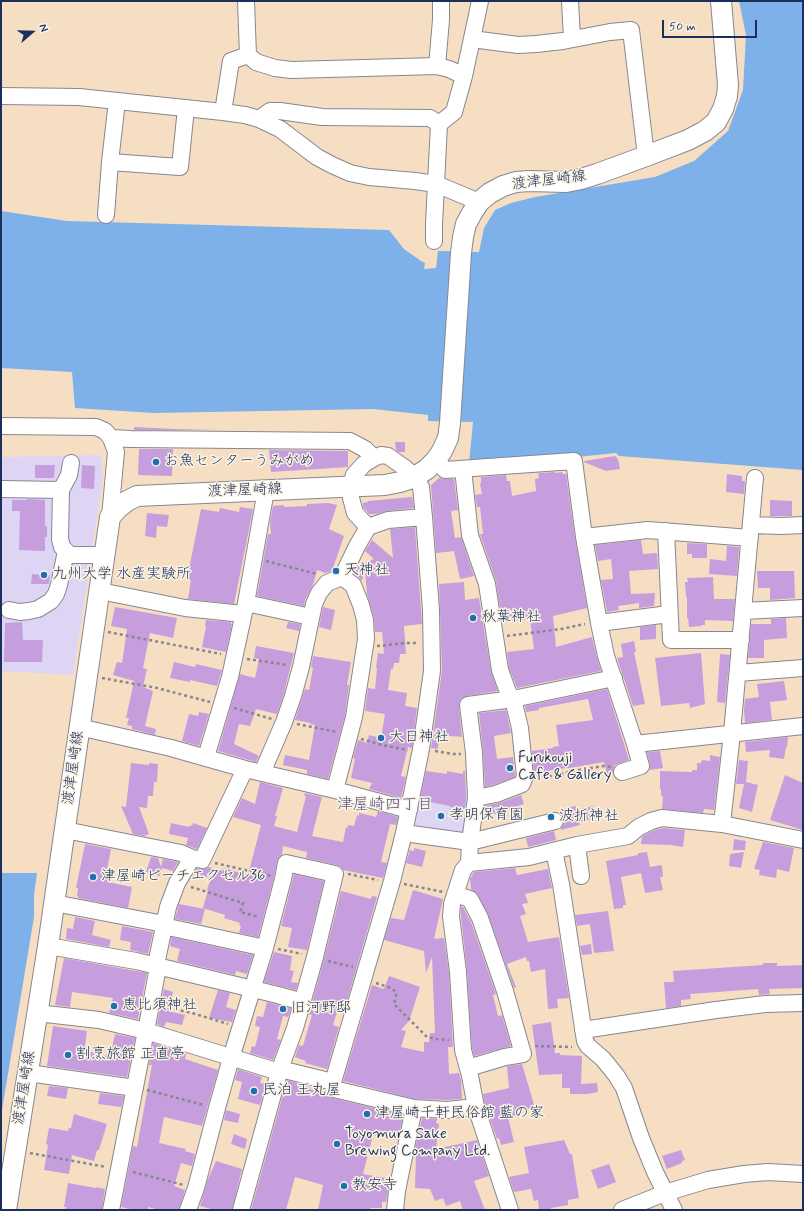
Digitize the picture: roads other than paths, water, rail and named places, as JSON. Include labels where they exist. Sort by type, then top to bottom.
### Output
[{"type":"main road","name":"渡津屋崎線","points":[[6,1210],[48,946],[110,517],[127,501],[137,496],[385,485],[415,477],[427,469],[436,460],[448,438],[463,237],[466,224],[478,202],[503,186],[516,182],[566,182],[597,174],[688,140],[705,131],[716,122],[723,109],[727,96],[728,85],[721,1]]},
{"type":"street","points":[[246,1],[248,55],[256,62],[275,68],[291,70],[436,66],[449,69],[464,76]]},
{"type":"street","points":[[436,66],[441,20],[441,1]]},
{"type":"street","points":[[434,241],[439,124],[454,112],[464,76],[480,1]]},
{"type":"street","points":[[570,1],[572,39]]},
{"type":"street","points":[[472,39],[518,45],[536,44],[631,30],[646,156]]},
{"type":"street","points":[[223,112],[231,62],[248,55]]},
{"type":"street","points":[[1,96],[79,97],[245,115],[259,119],[280,129],[327,162],[350,173],[436,184],[478,202]]},
{"type":"street","points":[[106,215],[117,101]]},
{"type":"street","points":[[110,162],[180,167],[186,108]]},
{"type":"street","points":[[259,119],[270,111],[280,111],[322,117],[430,118],[439,124]]},
{"type":"street","points":[[1,426],[96,427],[105,431],[111,438],[116,452],[110,517]]},
{"type":"street","points":[[111,438],[350,441],[365,448],[374,458]]},
{"type":"street","points":[[368,528],[355,513],[351,498],[350,486],[354,475],[364,464],[381,455],[388,456],[415,477],[420,487],[424,517],[431,610],[432,671],[422,749],[404,833],[392,881],[333,1082],[334,1089],[414,1108],[447,1110],[476,1107]]},
{"type":"street","points":[[436,460],[445,470],[574,462],[584,537],[606,656],[635,744],[640,766],[622,772]]},
{"type":"street","points":[[71,464],[69,475],[61,490],[60,539],[62,547],[70,555],[105,555]]},
{"type":"street","points":[[463,469],[470,535],[487,584],[500,670],[508,692],[513,699],[520,728],[525,776],[522,784],[496,794],[476,798]]},
{"type":"street","points":[[722,824],[738,672],[755,478]]},
{"type":"street","points":[[1,489],[61,490]]},
{"type":"street","points":[[206,757],[235,657],[266,490]]},
{"type":"street","points":[[262,773],[284,722],[301,667],[314,604],[319,593],[327,583],[342,577],[357,546],[368,528],[388,520],[424,517]]},
{"type":"street","points":[[584,537],[648,530],[751,532],[782,526],[803,525]]},
{"type":"street","points":[[666,531],[671,640],[741,640]]},
{"type":"street","points":[[9,610],[20,612],[38,609],[51,600],[56,594],[59,585],[66,551]]},
{"type":"street","points":[[336,790],[354,717],[366,639],[365,620],[361,605],[353,585],[342,577]]},
{"type":"street","points":[[100,591],[185,608],[245,608],[311,617]]},
{"type":"street","points":[[743,611],[803,608]]},
{"type":"street","points":[[599,622],[670,614]]},
{"type":"street","points":[[738,672],[803,668]]},
{"type":"street","points":[[510,1210],[476,1107],[463,1050],[458,972],[451,916],[452,904],[463,870],[469,863],[470,842],[476,798],[474,753],[468,705],[513,699],[614,678]]},
{"type":"street","points":[[635,744],[803,726]]},
{"type":"street","points":[[79,727],[206,757],[245,769],[336,790],[409,810]]},
{"type":"street","points":[[111,1210],[151,1005],[168,907],[177,883],[197,859],[245,769]]},
{"type":"street","points":[[469,863],[529,857],[577,845],[628,836],[639,827],[651,821],[662,818],[722,824],[803,840]]},
{"type":"street","points":[[404,833],[470,842],[555,821]]},
{"type":"street","points":[[65,830],[181,853],[197,859]]},
{"type":"street","points":[[577,845],[581,876]]},
{"type":"street","points":[[554,851],[561,884],[585,1041],[588,1046],[603,1059],[624,1088],[641,1138],[655,1172],[674,1210]]},
{"type":"street","points":[[188,1210],[196,1188],[231,1058],[266,948],[286,863],[335,874],[296,1028],[280,1070],[241,1210]]},
{"type":"street","points":[[455,894],[470,899],[480,918],[505,991],[523,1054],[505,1057],[468,1068]]},
{"type":"street","points":[[54,903],[164,924],[168,927],[266,948]]},
{"type":"street","points":[[48,946],[157,965],[303,1002]]},
{"type":"street","points":[[583,1030],[716,1010],[765,1004],[803,1003]]},
{"type":"street","points":[[37,1013],[99,1020],[146,1031],[231,1058],[333,1082]]},
{"type":"street","points":[[28,1072],[135,1088]]},
{"type":"street","points":[[395,1210],[397,1191],[414,1108]]},
{"type":"street","points":[[622,1210],[665,1193],[708,1180],[768,1172],[803,1174]]},
{"type":"water","points":[[739,1],[803,1],[803,470],[619,456],[616,453],[469,464],[473,422],[428,421],[428,415],[373,409],[154,413],[75,408],[72,372],[1,368],[1,211],[67,221],[389,230],[404,249],[425,263],[424,269],[436,268],[438,251],[479,252],[484,228],[495,210],[511,203],[535,197],[655,177],[694,161],[728,131],[743,90],[746,35]]},
{"type":"water","points":[[1,873],[37,873],[34,895],[34,917],[1,1116]]},
{"type":"place","name":"お魚センターうみがめ","points":[[156,462]]},
{"type":"place","name":"天神社","points":[[336,571]]},
{"type":"place","name":"九州大学 水産実験所","points":[[44,575]]},
{"type":"place","name":"秋葉神社","points":[[473,618]]},
{"type":"place","name":"大日神社","points":[[381,738]]},
{"type":"place","name":"Furukouji Cafe & Gallery","points":[[510,768]]},
{"type":"place","name":"孝明保育園","points":[[441,816]]},
{"type":"place","name":"波折神社","points":[[551,817]]},
{"type":"place","name":"津屋崎ビーチエクセル36","points":[[93,877]]},
{"type":"place","name":"恵比須神社","points":[[114,1006]]},
{"type":"place","name":"旧河野邸","points":[[283,1009]]},
{"type":"place","name":"割烹旅館 正直亭","points":[[68,1055]]},
{"type":"place","name":"民泊 王丸屋","points":[[254,1091]]},
{"type":"place","name":"津屋崎千軒民俗館 藍の家","points":[[367,1114]]},
{"type":"place","name":"Toyomura Sake Brewing Company Ltd.","points":[[337,1144]]},
{"type":"place","name":"教安寺","points":[[344,1186]]},
{"type":"district","name":"津屋崎四丁目","points":[[385,806]]}]
